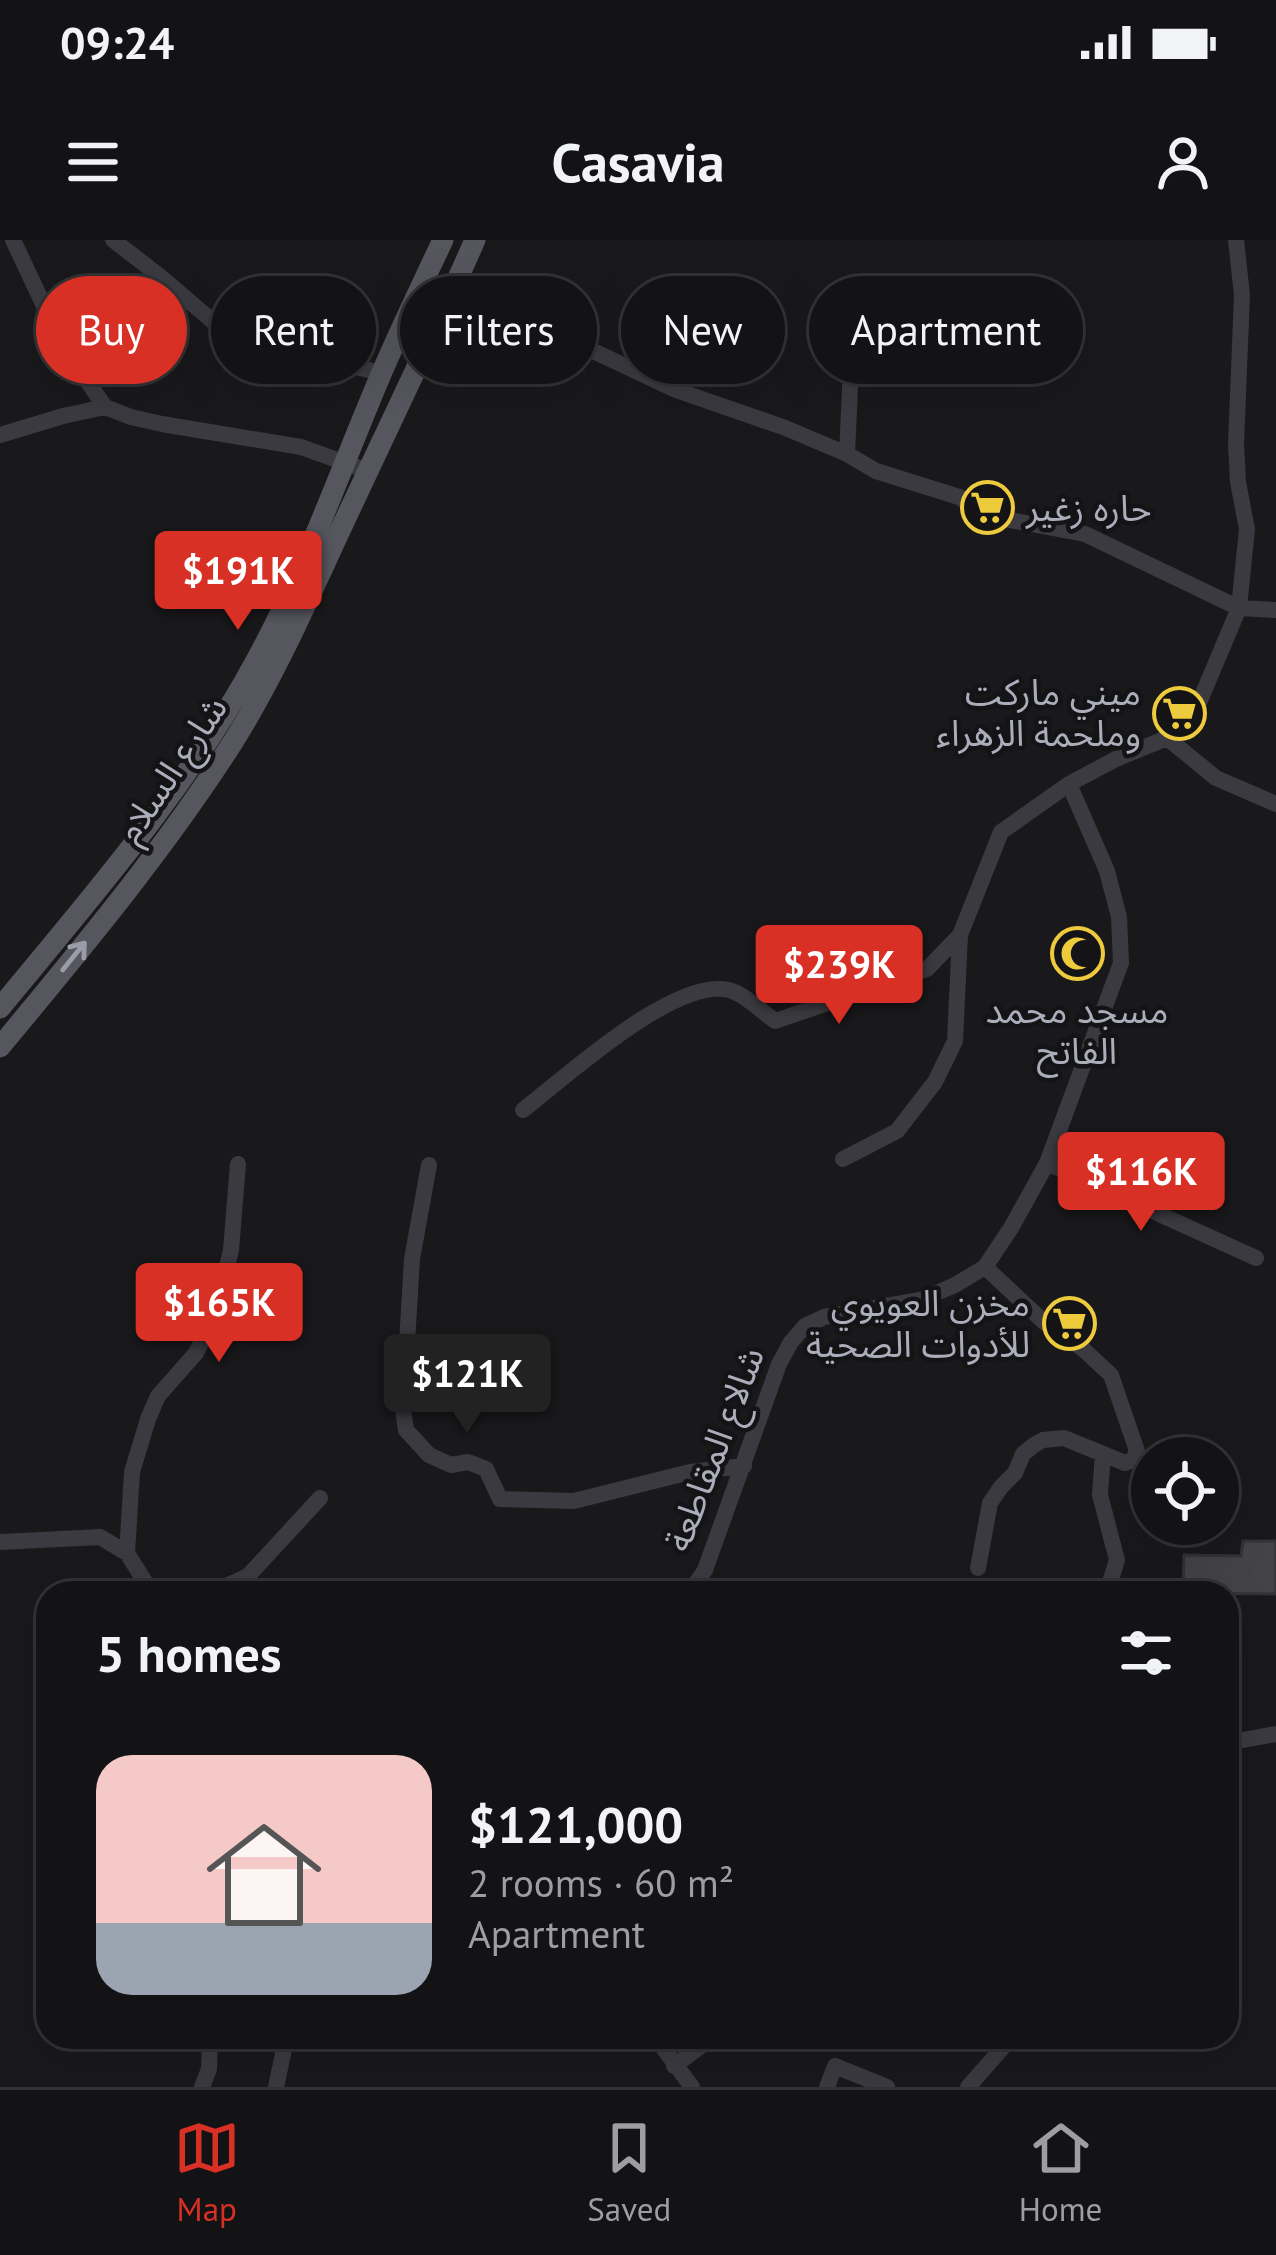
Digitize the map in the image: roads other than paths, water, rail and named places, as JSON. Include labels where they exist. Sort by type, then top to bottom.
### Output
[{"type":"main road","name":"شارع السلام","points":[[0,1047],[166,841],[277,666],[357,466],[381,373],[443,240]]},
{"type":"main road","name":"شارع السلام","points":[[460,276],[476,240]]},
{"type":"main road","name":"شارع السلام","points":[[1,1003],[140,839],[212,736],[258,657],[317,536],[409,384]]},
{"type":"street","points":[[13,240],[61,342],[105,407]]},
{"type":"street","points":[[113,240],[231,337],[381,373]]},
{"type":"street","points":[[843,1159],[897,1131],[935,1082],[955,1041],[959,935],[1000,832],[1069,784],[1167,738],[1199,703],[1240,608],[1247,530],[1236,444],[1242,295],[1236,240]]},
{"type":"street","points":[[597,353],[676,390],[848,454],[876,471],[959,496],[988,516],[1085,534],[1240,608],[1276,610]]},
{"type":"street","points":[[848,454],[850,384]]},
{"type":"street","points":[[0,436],[105,407],[131,417],[301,447],[357,466]]},
{"type":"street","points":[[1167,738],[1216,778],[1276,804]]},
{"type":"street","name":"شالاع المقاطعة","points":[[697,1581],[790,1342],[805,1326],[824,1317],[920,1300],[985,1267],[1047,1163],[1121,964],[1119,916],[1107,871],[1069,784]]},
{"type":"street","points":[[523,1110],[649,1013],[707,988],[733,991],[775,1022],[927,969],[959,935]]},
{"type":"street","points":[[1047,1163],[1256,1258]]},
{"type":"street","points":[[127,1553],[132,1472],[148,1419],[162,1388],[196,1353],[216,1313],[231,1250],[238,1164]]},
{"type":"street","points":[[429,1166],[412,1259],[403,1410],[406,1430],[429,1455],[452,1465],[468,1462],[486,1469],[500,1499],[574,1501],[690,1472],[744,1466]]},
{"type":"street","points":[[978,1568],[990,1503],[1026,1451],[1043,1440],[1064,1438],[1125,1463],[1138,1451],[1111,1375],[985,1267]]},
{"type":"street","points":[[1103,1454],[1100,1495],[1117,1560],[1110,1581]]},
{"type":"street","points":[[237,1581],[248,1576],[320,1498]]},
{"type":"street","points":[[0,1542],[100,1537],[127,1553],[144,1581]]},
{"type":"street","points":[[1239,1741],[1276,1734]]},
{"type":"street","points":[[202,2087],[210,2049]]},
{"type":"street","points":[[277,2087],[284,2049]]},
{"type":"street","points":[[663,2049],[692,2087]]},
{"type":"street","points":[[674,2066],[696,2049]]},
{"type":"street","points":[[968,2087],[1001,2049]]},
{"type":"street","points":[[827,2087],[836,2066],[887,2087]]},
{"type":"place","name":"حاره زغير","points":[[987,508]]},
{"type":"place","name":"ميني ماركت وملحمة الزهراء","points":[[1180,713]]},
{"type":"place","name":"مسجد محمد الفاتح","points":[[1077,954]]},
{"type":"place","name":"مخزن العويوي للأدوات الصحية","points":[[1069,1324]]}]
